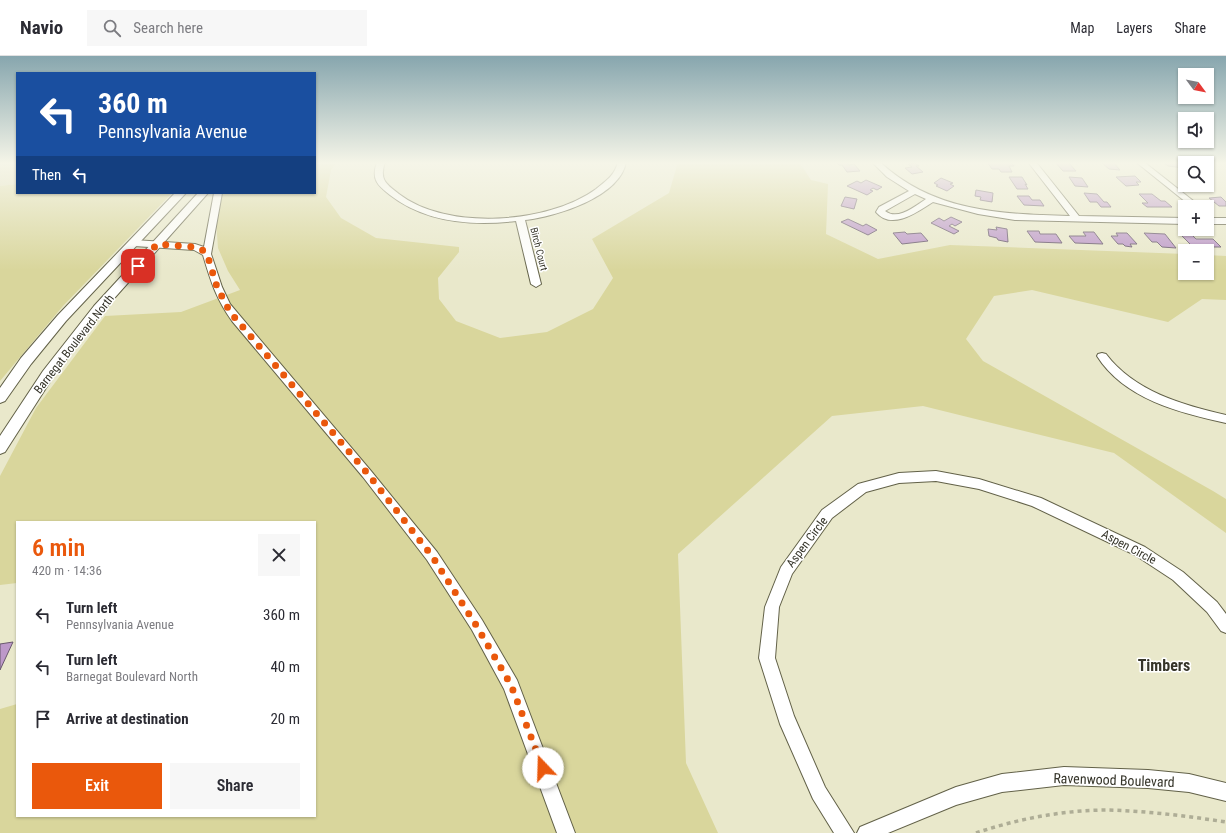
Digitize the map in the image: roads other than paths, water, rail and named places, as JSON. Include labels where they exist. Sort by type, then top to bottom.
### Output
[{"type":"street","name":"Barnegat Boulevard North","points":[[0,398],[26,361],[62,318],[176,198]]},
{"type":"street","name":"Barnegat Boulevard North","points":[[0,448],[48,374],[98,309],[198,198]]},
{"type":"street","points":[[217,198],[207,254],[217,287],[225,304],[236,319],[368,474],[432,556],[476,625],[511,685],[566,833]]},
{"type":"street","points":[[397,198],[413,208],[448,218],[474,221],[520,219],[561,210],[588,198]]},
{"type":"street","points":[[902,198],[882,209],[880,212],[887,217],[898,218],[933,199],[992,215],[1077,219],[1178,221]]},
{"type":"street","points":[[1061,198],[1077,219]]},
{"type":"street","name":"Birch Court","points":[[520,219],[536,284]]},
{"type":"street","points":[[1214,221],[1226,221]]},
{"type":"street","points":[[134,243],[195,247],[201,249],[207,254]]},
{"type":"street","points":[[1102,356],[1120,376],[1139,388],[1189,409],[1226,419]]},
{"type":"street","name":"Aspen Circle","points":[[845,833],[818,793],[786,718],[767,658],[772,607],[786,571],[827,514],[862,488],[899,478],[936,476],[979,484],[1036,502],[1140,551],[1178,576],[1212,606],[1226,626]]},
{"type":"street","name":"Ravenwood Boulevard","points":[[866,833],[956,796],[1002,783],[1018,781],[1064,776],[1148,779],[1189,783],[1226,792]]},
{"type":"district","name":"Timbers","points":[[1164,665]]}]
